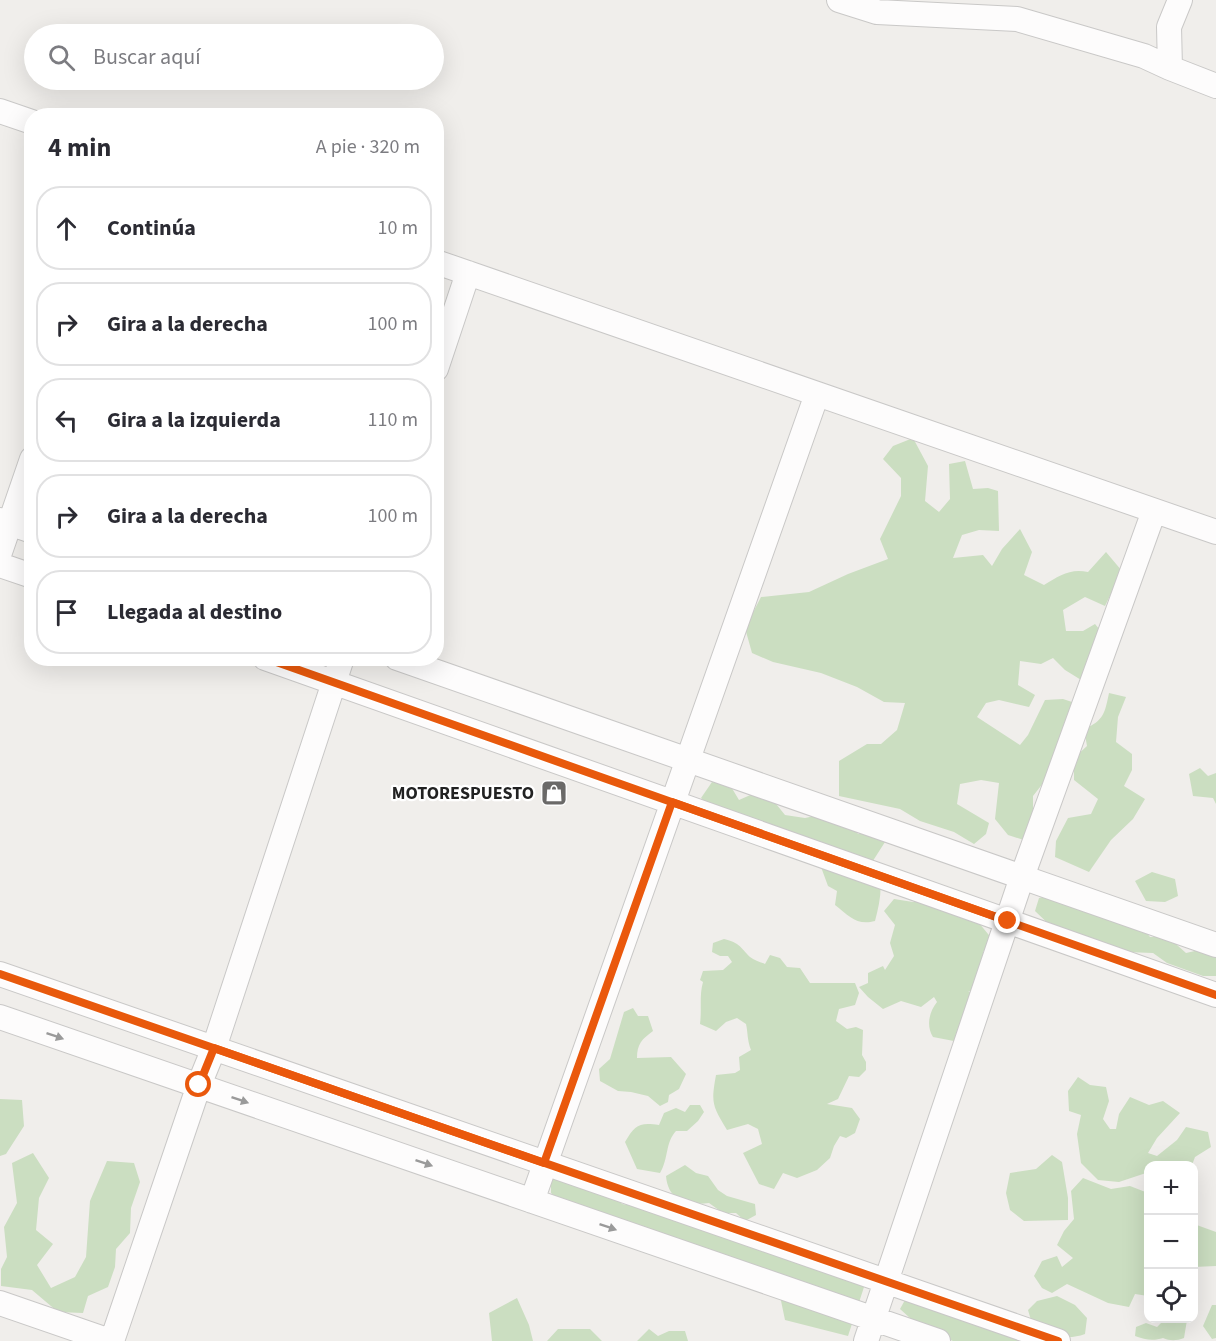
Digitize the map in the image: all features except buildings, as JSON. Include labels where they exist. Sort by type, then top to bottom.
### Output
[{"type":"street","points":[[839,0],[877,12],[1017,19],[1144,56],[1216,86]]},
{"type":"street","points":[[1170,68],[1169,27],[1180,0]]},
{"type":"street","points":[[0,111],[24,119]]},
{"type":"street","points":[[444,265],[1216,532]]},
{"type":"street","points":[[444,345],[468,273]]},
{"type":"street","points":[[532,1201],[817,394]]},
{"type":"street","points":[[0,552],[14,525],[24,488]]},
{"type":"street","points":[[870,1330],[1022,877],[1154,511]]},
{"type":"street","points":[[0,565],[24,573]]},
{"type":"street","points":[[287,666],[1216,995]]},
{"type":"street","points":[[0,1303],[111,1341],[199,1085],[214,1048],[339,666]]},
{"type":"street","points":[[420,666],[1216,945]]},
{"type":"street","points":[[0,974],[1058,1341]]},
{"type":"street","points":[[0,1017],[532,1201],[870,1330],[938,1341]]},
{"type":"green space","points":[[913,438],[928,466],[925,501],[939,512],[950,499],[949,464],[965,461],[973,489],[988,488],[998,491],[999,531],[979,530],[962,535],[953,558],[983,555],[992,566],[1002,549],[1020,529],[1032,552],[1024,575],[1044,585],[1070,572],[1088,572],[1106,552],[1122,571],[1105,606],[1085,597],[1063,610],[1066,631],[1083,631],[1095,624],[1100,630],[1086,683],[1065,670],[1053,658],[1041,664],[1020,661],[1018,685],[1035,695],[1029,707],[999,700],[986,703],[977,717],[1020,745],[1028,735],[1045,700],[1063,699],[1075,703],[1051,773],[1033,796],[1033,813],[1027,841],[1008,835],[995,819],[999,783],[981,780],[960,784],[957,804],[989,823],[986,834],[974,844],[954,832],[920,821],[900,809],[839,796],[839,761],[867,744],[881,744],[897,730],[905,703],[884,702],[857,687],[821,673],[773,662],[752,653],[745,628],[761,597],[809,592],[888,559],[880,539],[901,496],[901,478],[883,459],[893,446]]},
{"type":"green space","points":[[1109,693],[1126,697],[1118,717],[1116,742],[1132,754],[1132,770],[1124,786],[1145,799],[1133,819],[1111,840],[1089,872],[1055,857],[1056,841],[1068,818],[1091,814],[1098,799],[1074,780],[1074,758],[1087,746],[1084,729],[1100,719]]},
{"type":"green space","points":[[1200,768],[1208,776],[1216,773],[1216,804],[1213,798],[1193,796],[1189,774]]},
{"type":"green space","points":[[712,782],[730,785],[739,800],[764,789],[785,815],[805,818],[829,813],[848,819],[858,834],[877,829],[885,842],[869,867],[715,812],[701,798]]},
{"type":"green space","points":[[821,867],[880,877],[880,899],[875,921],[858,921],[835,905],[837,891],[828,886]]},
{"type":"green space","points":[[1152,872],[1175,879],[1178,896],[1165,902],[1146,901],[1135,881]]},
{"type":"green space","points":[[1060,892],[1136,919],[1150,937],[1168,937],[1186,953],[1208,948],[1216,950],[1216,976],[1203,976],[1167,963],[1153,953],[1126,952],[1094,939],[1058,933],[1035,911],[1039,898]]},
{"type":"green space","points":[[894,899],[936,902],[974,917],[993,940],[983,952],[984,971],[978,988],[968,992],[976,992],[959,1042],[933,1037],[929,1024],[930,1015],[937,1002],[934,997],[921,1007],[901,1001],[883,1009],[859,987],[868,983],[868,973],[883,966],[885,970],[894,956],[890,943],[895,925],[884,911]]},
{"type":"green space","points":[[724,939],[737,944],[750,957],[765,964],[770,955],[780,958],[787,967],[800,968],[810,983],[855,983],[859,993],[855,1005],[839,1009],[836,1021],[847,1029],[856,1027],[863,1030],[862,1055],[866,1062],[866,1070],[859,1077],[849,1076],[838,1099],[827,1104],[852,1108],[860,1119],[855,1133],[846,1138],[840,1136],[830,1158],[817,1170],[797,1178],[783,1173],[774,1189],[759,1184],[743,1153],[762,1144],[758,1129],[748,1124],[727,1130],[714,1104],[716,1075],[735,1073],[740,1070],[739,1057],[751,1050],[746,1024],[737,1018],[726,1022],[716,1031],[700,1024],[703,982],[700,980],[703,971],[723,970],[732,962],[728,956],[720,956],[712,952],[713,943]]},
{"type":"green space","points":[[633,1008],[638,1016],[648,1016],[653,1031],[641,1042],[637,1058],[671,1057],[686,1074],[679,1089],[669,1095],[668,1102],[660,1106],[648,1096],[618,1091],[600,1081],[599,1069],[610,1059],[624,1012]]},
{"type":"green space","points":[[1078,1077],[1090,1085],[1106,1087],[1109,1101],[1103,1119],[1110,1129],[1116,1129],[1119,1114],[1130,1097],[1149,1105],[1163,1101],[1180,1113],[1157,1138],[1148,1153],[1157,1156],[1177,1140],[1186,1127],[1208,1132],[1211,1147],[1195,1157],[1194,1161],[1144,1161],[1144,1174],[1119,1182],[1098,1180],[1081,1163],[1077,1134],[1081,1115],[1069,1111],[1068,1091]]},
{"type":"green space","points":[[0,1099],[22,1100],[24,1126],[6,1154],[0,1156]]},
{"type":"green space","points":[[690,1105],[700,1105],[704,1112],[687,1131],[676,1131],[668,1146],[660,1173],[637,1169],[625,1142],[635,1128],[647,1124],[659,1125],[664,1113],[676,1108],[685,1112]]},
{"type":"green space","points":[[33,1153],[49,1178],[39,1198],[36,1230],[53,1244],[37,1265],[51,1288],[75,1277],[86,1257],[90,1201],[107,1161],[134,1163],[140,1182],[131,1208],[130,1233],[116,1249],[115,1267],[108,1287],[88,1296],[83,1313],[58,1312],[32,1290],[1,1286],[1,1269],[7,1257],[4,1227],[17,1203],[12,1163]]},
{"type":"green space","points":[[1052,1155],[1062,1162],[1068,1198],[1068,1220],[1024,1221],[1010,1210],[1006,1193],[1010,1173],[1036,1169]]},
{"type":"green space","points":[[685,1165],[696,1173],[708,1176],[718,1190],[727,1196],[755,1204],[756,1215],[745,1221],[736,1213],[723,1213],[709,1203],[694,1204],[680,1200],[671,1191],[666,1176]]},
{"type":"green space","points":[[562,1175],[612,1191],[622,1204],[645,1208],[865,1284],[848,1336],[785,1320],[780,1296],[559,1200],[551,1193],[551,1180]]},
{"type":"green space","points":[[1083,1178],[1111,1189],[1130,1186],[1144,1191],[1144,1295],[1135,1294],[1129,1307],[1108,1303],[1067,1284],[1052,1293],[1042,1288],[1034,1276],[1042,1261],[1057,1256],[1062,1267],[1073,1258],[1057,1245],[1064,1231],[1074,1219],[1071,1191]]},
{"type":"green space","points":[[1198,1225],[1216,1232],[1216,1266],[1198,1267]]},
{"type":"green space","points":[[1057,1296],[1075,1305],[1087,1318],[1085,1334],[1071,1337],[1059,1336],[1033,1327],[1028,1310],[1037,1301]]},
{"type":"green space","points":[[517,1298],[529,1325],[533,1341],[492,1341],[489,1313]]},
{"type":"green space","points":[[905,1300],[1052,1341],[953,1341],[920,1327],[900,1309]]},
{"type":"green space","points":[[1212,1305],[1216,1305],[1216,1338],[1212,1339],[1203,1326]]},
{"type":"green space","points":[[1146,1323],[1157,1327],[1161,1323],[1186,1323],[1184,1338],[1178,1340],[1163,1338],[1149,1340],[1135,1336],[1136,1327]]},
{"type":"green space","points":[[558,1329],[590,1329],[602,1341],[547,1341]]},
{"type":"green space","points":[[649,1329],[658,1336],[669,1331],[685,1331],[688,1341],[637,1341]]},
{"type":"cycle path","points":[[288,666],[1216,995]]},
{"type":"cycle path","points":[[0,974],[1058,1341]]},
{"type":"place","name":"MOTORESPUESTO","points":[[554,793]]},
{"type":"route","points":[[199,1085],[214,1048],[544,1163],[672,802],[1008,921]]}]
